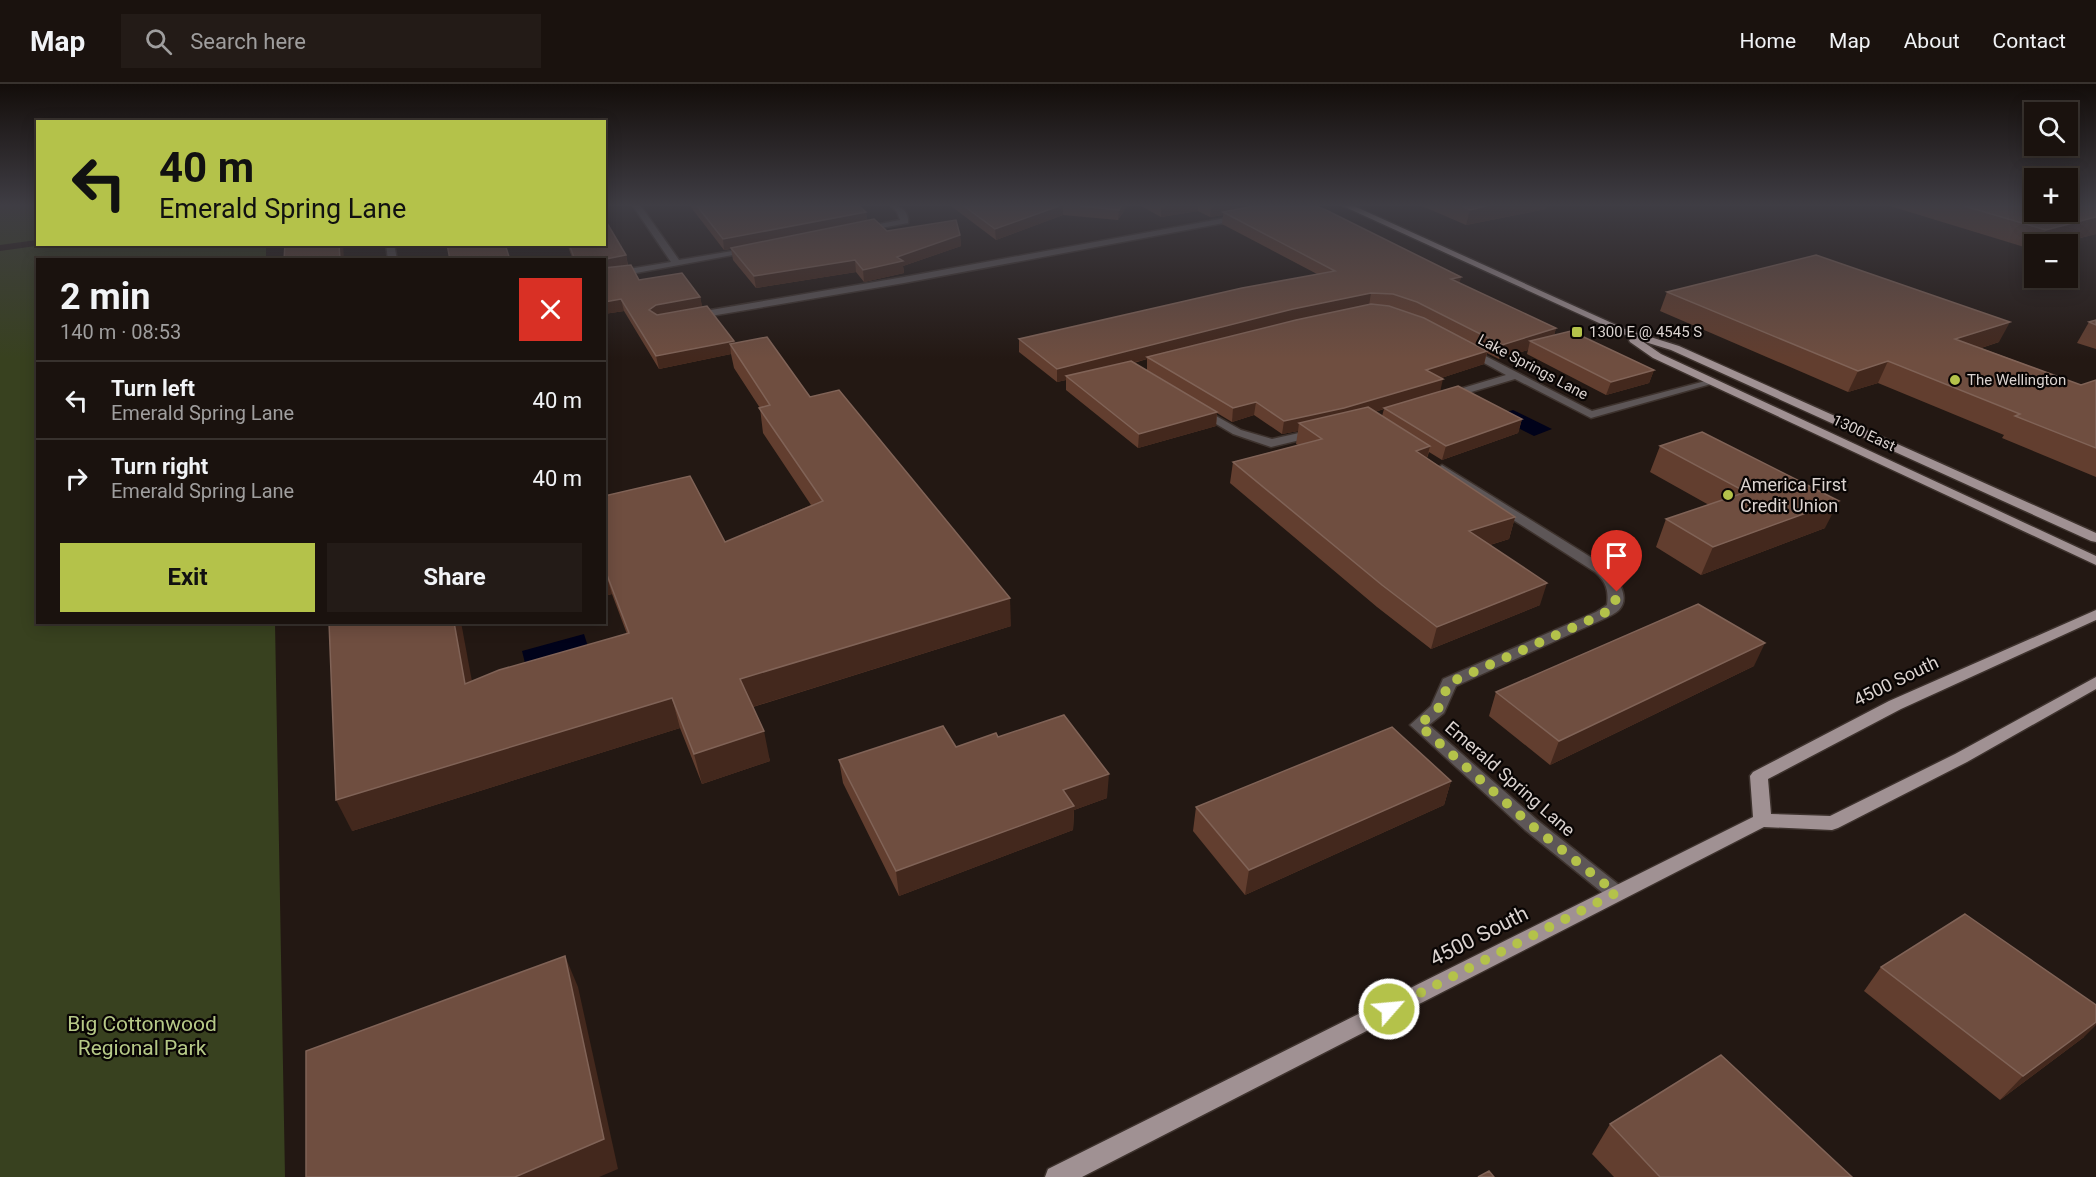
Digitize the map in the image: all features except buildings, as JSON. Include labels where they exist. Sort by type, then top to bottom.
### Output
[{"type":"main road","name":"1300 East","points":[[1459,257],[1621,331],[1675,348],[2096,538]]},
{"type":"main road","name":"1300 East","points":[[1621,331],[1656,356],[2096,561]]},
{"type":"main road","name":"4500 South","points":[[1762,820],[1759,776],[1895,705],[2096,614]]},
{"type":"main road","name":"4500 South","points":[[1057,1177],[1762,820],[1832,823],[1961,758],[2096,682]]},
{"type":"street","points":[[672,257],[677,264]]},
{"type":"street","points":[[606,276],[715,257]]},
{"type":"street","points":[[682,318],[1028,257]]},
{"type":"street","name":"Lake Springs Lane","points":[[1453,342],[1592,415],[1713,382]]},
{"type":"street","points":[[1440,399],[1515,375]]},
{"type":"street","points":[[1187,403],[1237,432],[1271,443],[1334,430]]},
{"type":"street","name":"Emerald Spring Lane","points":[[1433,463],[1600,569],[1613,581],[1617,592],[1614,607],[1601,615],[1449,683],[1438,709],[1419,725],[1531,825],[1616,893]]},
{"type":"green space","name":"Big Cottonwood Regional Park","points":[[0,257],[266,257],[36,258],[36,624],[275,624],[285,1177],[0,1177]]},
{"type":"water","points":[[1513,410],[1552,429],[1534,436],[1494,416]]},
{"type":"water","points":[[584,634],[590,653],[527,671],[522,651]]},
{"type":"place","name":"1300 E @ 4545 S","points":[[1577,332]]},
{"type":"place","name":"The Wellington","points":[[1955,380]]},
{"type":"place","name":"America First Credit Union","points":[[1728,495]]},
{"type":"route","points":[[1389,1009],[1616,893],[1531,825],[1419,725],[1438,709],[1449,683],[1601,615],[1614,607],[1617,592]]}]
